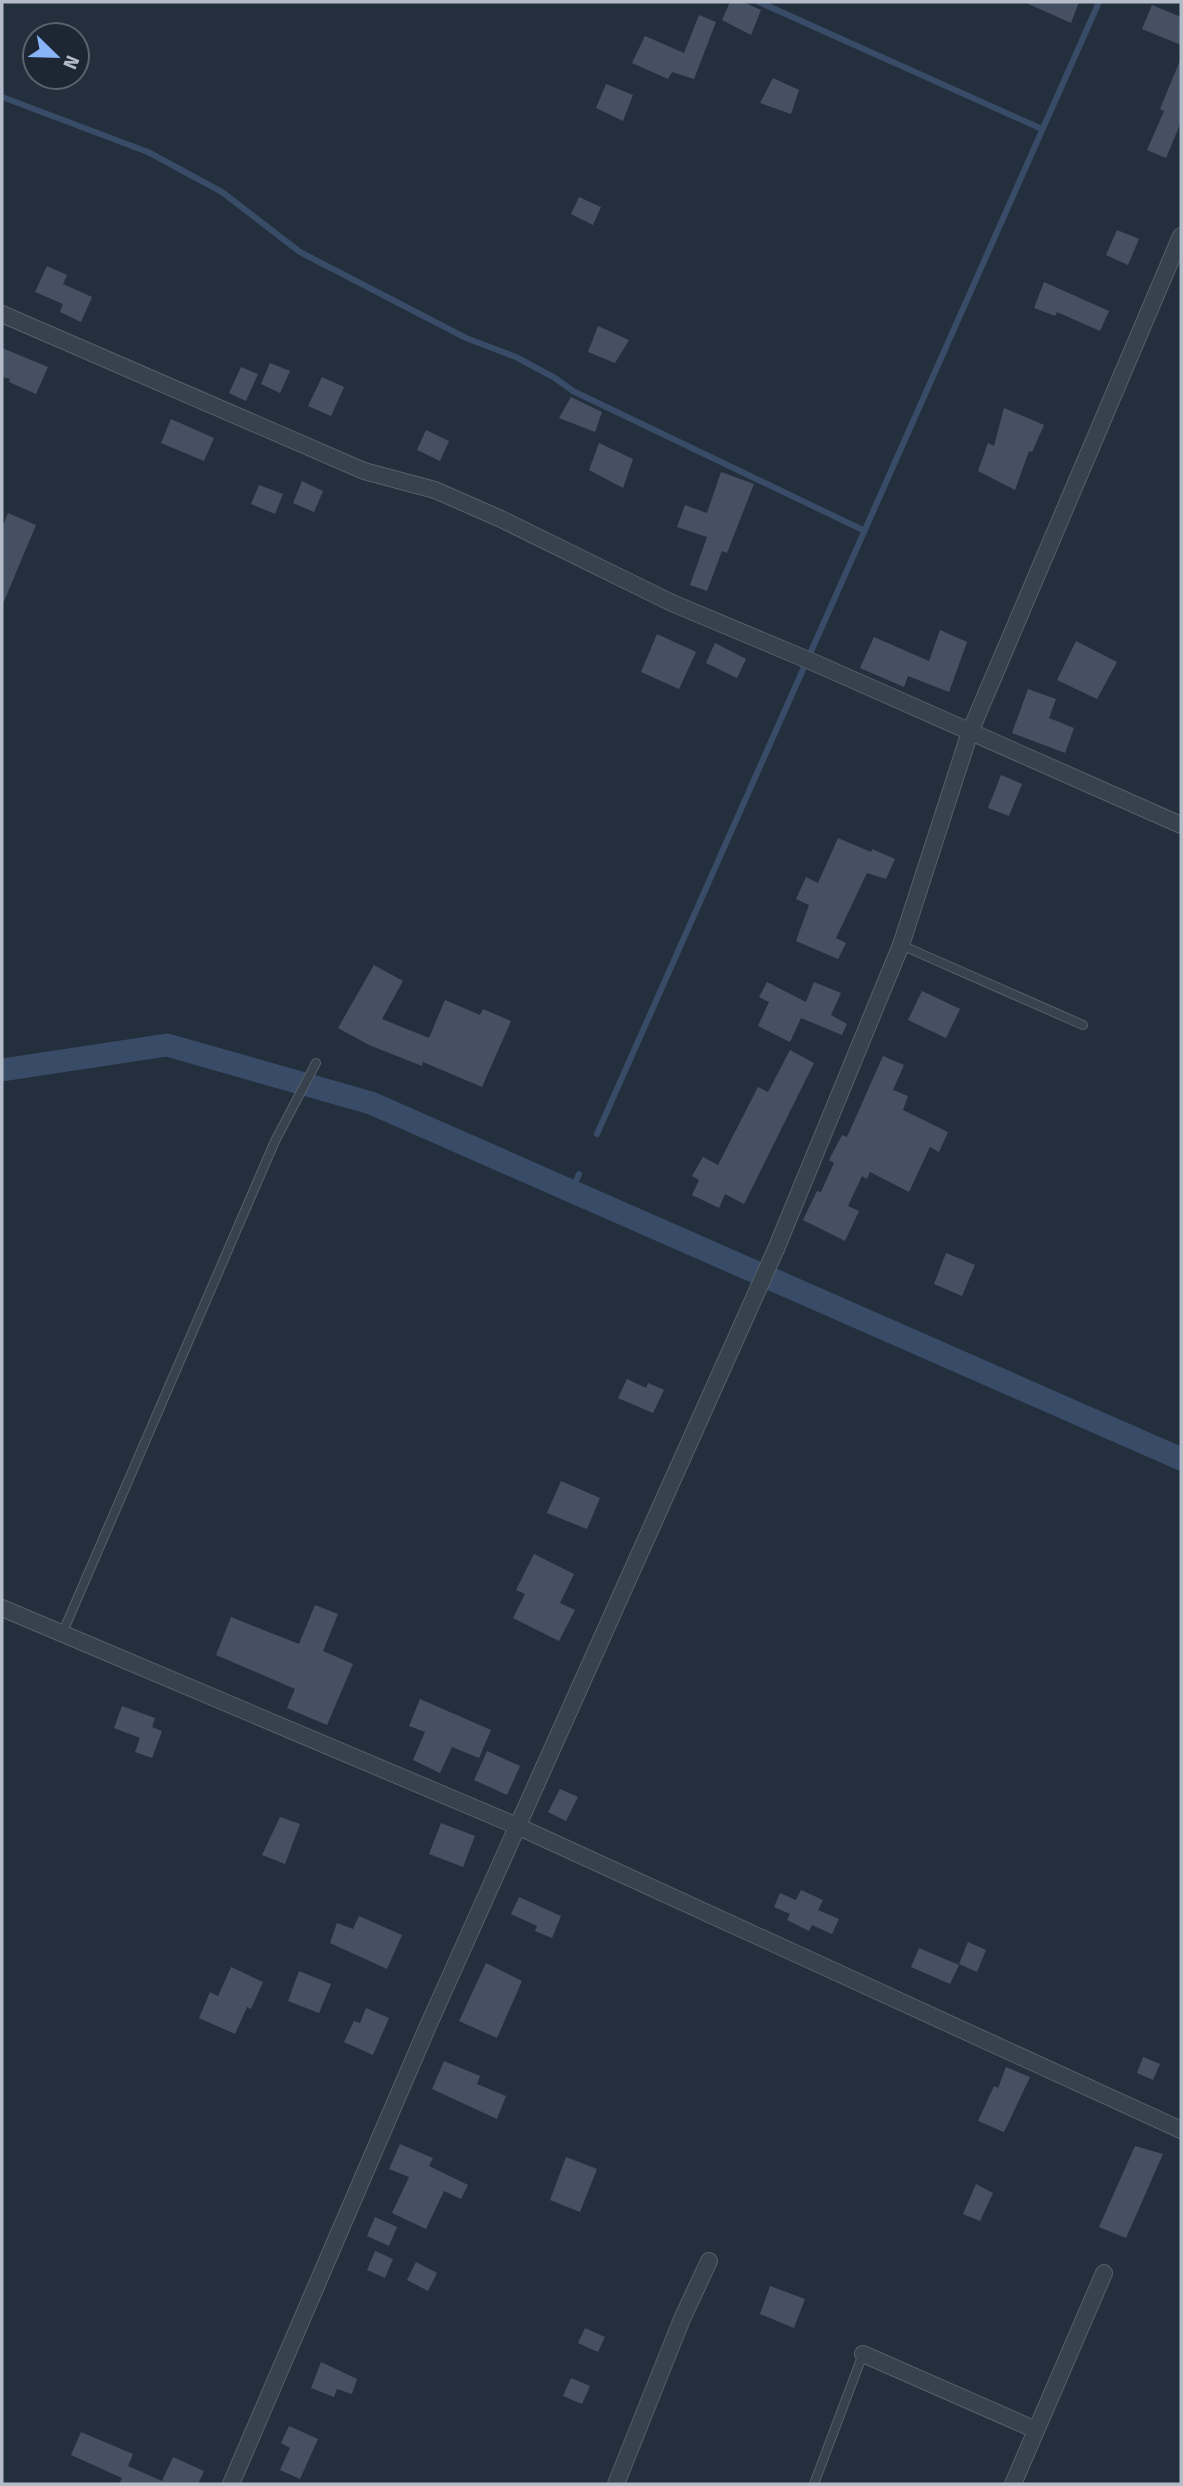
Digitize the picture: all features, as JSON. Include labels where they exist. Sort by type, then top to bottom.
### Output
[{"type":"street","points":[[231,2484],[428,2026],[776,1249],[901,945],[970,732],[1181,236]]},
{"type":"street","points":[[2,314],[364,471],[435,490],[501,519],[672,603],[815,663],[1181,825]]},
{"type":"street","points":[[2,1608],[517,1826],[1181,2130]]},
{"type":"street","points":[[616,2484],[682,2319],[709,2261]]},
{"type":"street","points":[[1013,2484],[1104,2273]]},
{"type":"street","points":[[863,2354],[1036,2430]]},
{"type":"lane","points":[[901,945],[1083,1025]]},
{"type":"lane","points":[[62,1634],[275,1140],[316,1063]]},
{"type":"lane","points":[[814,2484],[863,2354]]},
{"type":"building","points":[[730,2],[743,2],[761,10],[751,35],[722,20]]},
{"type":"building","points":[[1024,2],[1079,2],[1071,23]]},
{"type":"building","points":[[1152,5],[1181,17],[1181,45],[1142,29]]},
{"type":"building","points":[[699,15],[716,22],[694,79],[672,72],[668,79],[632,63],[645,36],[684,53]]},
{"type":"building","points":[[1181,58],[1181,122],[1166,158],[1147,150],[1164,111],[1160,109]]},
{"type":"building","points":[[773,78],[799,90],[791,114],[760,103]]},
{"type":"building","points":[[606,84],[633,95],[623,121],[596,108]]},
{"type":"building","points":[[579,197],[601,207],[593,225],[571,214]]},
{"type":"building","points":[[1117,230],[1139,239],[1128,265],[1106,255]]},
{"type":"building","points":[[47,266],[67,275],[63,284],[92,297],[81,322],[60,312],[63,304],[35,292]]},
{"type":"building","points":[[1044,282],[1109,311],[1100,331],[1057,312],[1055,316],[1034,308]]},
{"type":"building","points":[[598,326],[629,340],[615,363],[588,352]]},
{"type":"building","points":[[2,348],[48,367],[36,394],[2,377]]},
{"type":"building","points":[[270,363],[290,371],[280,393],[261,384]]},
{"type":"building","points":[[241,367],[258,374],[246,401],[229,393]]},
{"type":"building","points":[[322,377],[344,387],[331,416],[308,406]]},
{"type":"building","points":[[571,397],[602,412],[595,432],[559,418]]},
{"type":"building","points":[[1004,408],[1044,425],[1032,452],[1029,451],[1015,490],[978,471],[988,443],[994,446]]},
{"type":"building","points":[[171,419],[214,438],[204,461],[161,443]]},
{"type":"building","points":[[426,430],[449,441],[440,461],[417,450]]},
{"type":"building","points":[[599,443],[633,459],[623,488],[589,470]]},
{"type":"building","points":[[721,472],[754,484],[727,553],[722,551],[707,591],[690,585],[707,537],[677,527],[685,505],[707,513]]},
{"type":"building","points":[[302,481],[323,491],[314,512],[293,503]]},
{"type":"building","points":[[259,485],[283,494],[275,514],[251,504]]},
{"type":"building","points":[[8,513],[36,525],[2,606],[2,528]]},
{"type":"building","points":[[940,630],[967,642],[949,692],[908,676],[904,687],[860,668],[874,637],[929,661]]},
{"type":"building","points":[[657,634],[696,652],[679,689],[641,672]]},
{"type":"building","points":[[1076,641],[1117,662],[1097,699],[1057,680]]},
{"type":"building","points":[[715,643],[746,659],[737,678],[706,663]]},
{"type":"building","points":[[1028,689],[1056,699],[1049,718],[1074,728],[1065,753],[1012,733]]},
{"type":"building","points":[[1001,775],[1022,784],[1009,816],[988,808]]},
{"type":"building","points":[[838,838],[895,859],[886,879],[867,873],[836,938],[846,943],[838,959],[796,941],[809,905],[796,899],[806,877],[818,883]]},
{"type":"building","points":[[374,965],[403,981],[382,1019],[429,1038],[445,1000],[480,1015],[483,1009],[511,1021],[482,1087],[423,1062],[422,1066],[369,1045],[338,1028]]},
{"type":"building","points":[[767,982],[806,1002],[814,982],[841,993],[831,1015],[847,1024],[842,1035],[801,1018],[790,1042],[758,1026],[769,1002],[759,997]]},
{"type":"building","points":[[922,991],[960,1009],[946,1038],[908,1020]]},
{"type":"building","points":[[790,1050],[814,1063],[744,1204],[725,1194],[719,1208],[692,1195],[699,1180],[692,1176],[703,1157],[718,1165],[758,1087],[768,1092]]},
{"type":"building","points":[[883,1056],[904,1065],[893,1090],[908,1096],[903,1110],[948,1132],[939,1152],[930,1147],[909,1192],[870,1172],[867,1179],[862,1176],[848,1206],[859,1211],[845,1241],[803,1220],[817,1191],[821,1192],[834,1163],[829,1160],[842,1135],[847,1137]]},
{"type":"building","points":[[946,1253],[975,1265],[962,1296],[934,1284]]},
{"type":"building","points":[[627,1379],[646,1388],[648,1383],[664,1390],[653,1413],[618,1398]]},
{"type":"building","points":[[561,1481],[600,1498],[587,1529],[547,1513]]},
{"type":"building","points":[[534,1554],[574,1574],[560,1603],[575,1610],[559,1641],[513,1618],[525,1594],[516,1590]]},
{"type":"building","points":[[315,1605],[338,1614],[323,1651],[353,1664],[327,1725],[287,1708],[295,1689],[216,1655],[231,1617],[299,1644]]},
{"type":"building","points":[[420,1699],[491,1730],[479,1758],[452,1747],[440,1773],[413,1760],[425,1732],[409,1726]]},
{"type":"building","points":[[122,1706],[155,1718],[152,1727],[162,1731],[152,1758],[135,1752],[140,1738],[114,1728]]},
{"type":"building","points":[[487,1751],[520,1766],[507,1795],[474,1780]]},
{"type":"building","points":[[560,1789],[578,1797],[566,1821],[548,1812]]},
{"type":"building","points":[[280,1817],[300,1824],[285,1864],[262,1855]]},
{"type":"building","points":[[441,1823],[475,1836],[463,1867],[429,1854]]},
{"type":"building","points":[[801,1890],[823,1900],[818,1910],[839,1919],[832,1934],[812,1925],[809,1931],[787,1920],[790,1914],[774,1907],[780,1893],[796,1900]]},
{"type":"building","points":[[519,1897],[561,1916],[552,1938],[535,1931],[537,1926],[511,1914]]},
{"type":"building","points":[[359,1916],[402,1935],[387,1969],[330,1943],[337,1923],[353,1929]]},
{"type":"building","points":[[968,1942],[986,1950],[977,1972],[959,1964]]},
{"type":"building","points":[[919,1948],[959,1965],[950,1984],[911,1967]]},
{"type":"building","points":[[486,1963],[522,1981],[497,2038],[459,2021]]},
{"type":"building","points":[[231,1967],[263,1982],[251,2009],[247,2007],[235,2034],[199,2018],[210,1992],[218,1996]]},
{"type":"building","points":[[299,1971],[331,1984],[319,2013],[288,2001]]},
{"type":"building","points":[[366,2008],[389,2018],[373,2055],[344,2042],[354,2021],[360,2023]]},
{"type":"building","points":[[1143,2057],[1160,2064],[1153,2080],[1137,2073]]},
{"type":"building","points":[[444,2061],[480,2076],[477,2084],[506,2096],[497,2119],[432,2089]]},
{"type":"building","points":[[1006,2067],[1030,2077],[1004,2132],[978,2121],[994,2086],[998,2088]]},
{"type":"building","points":[[400,2144],[433,2158],[429,2166],[468,2185],[461,2199],[444,2191],[426,2229],[392,2213],[409,2177],[389,2169]]},
{"type":"building","points":[[1135,2146],[1163,2154],[1126,2238],[1099,2227]]},
{"type":"building","points":[[566,2157],[597,2169],[580,2212],[550,2200]]},
{"type":"building","points":[[976,2184],[993,2193],[980,2221],[963,2214]]},
{"type":"building","points":[[375,2217],[397,2227],[389,2246],[367,2236]]},
{"type":"building","points":[[375,2251],[393,2259],[385,2278],[367,2270]]},
{"type":"building","points":[[416,2262],[437,2273],[428,2291],[407,2280]]},
{"type":"building","points":[[770,2286],[805,2299],[794,2328],[760,2314]]},
{"type":"building","points":[[585,2328],[605,2337],[598,2352],[578,2343]]},
{"type":"building","points":[[321,2362],[357,2379],[352,2394],[337,2389],[334,2397],[311,2388]]},
{"type":"building","points":[[571,2378],[590,2386],[582,2404],[563,2396]]},
{"type":"building","points":[[289,2426],[318,2439],[300,2479],[280,2470],[290,2448],[281,2443]]},
{"type":"building","points":[[81,2432],[133,2454],[128,2466],[162,2481],[173,2457],[204,2471],[198,2484],[119,2484],[122,2478],[71,2455]]},
{"type":"waterway","points":[[759,2],[1042,129]]},
{"type":"waterway","points":[[597,1134],[1099,2]]},
{"type":"waterway","points":[[2,97],[148,152],[222,192],[300,252],[466,338],[516,357],[573,391],[863,530]]},
{"type":"waterway","points":[[2,1070],[167,1045],[371,1103],[1181,1459]]},
{"type":"waterway","points":[[572,1191],[579,1174]]}]
